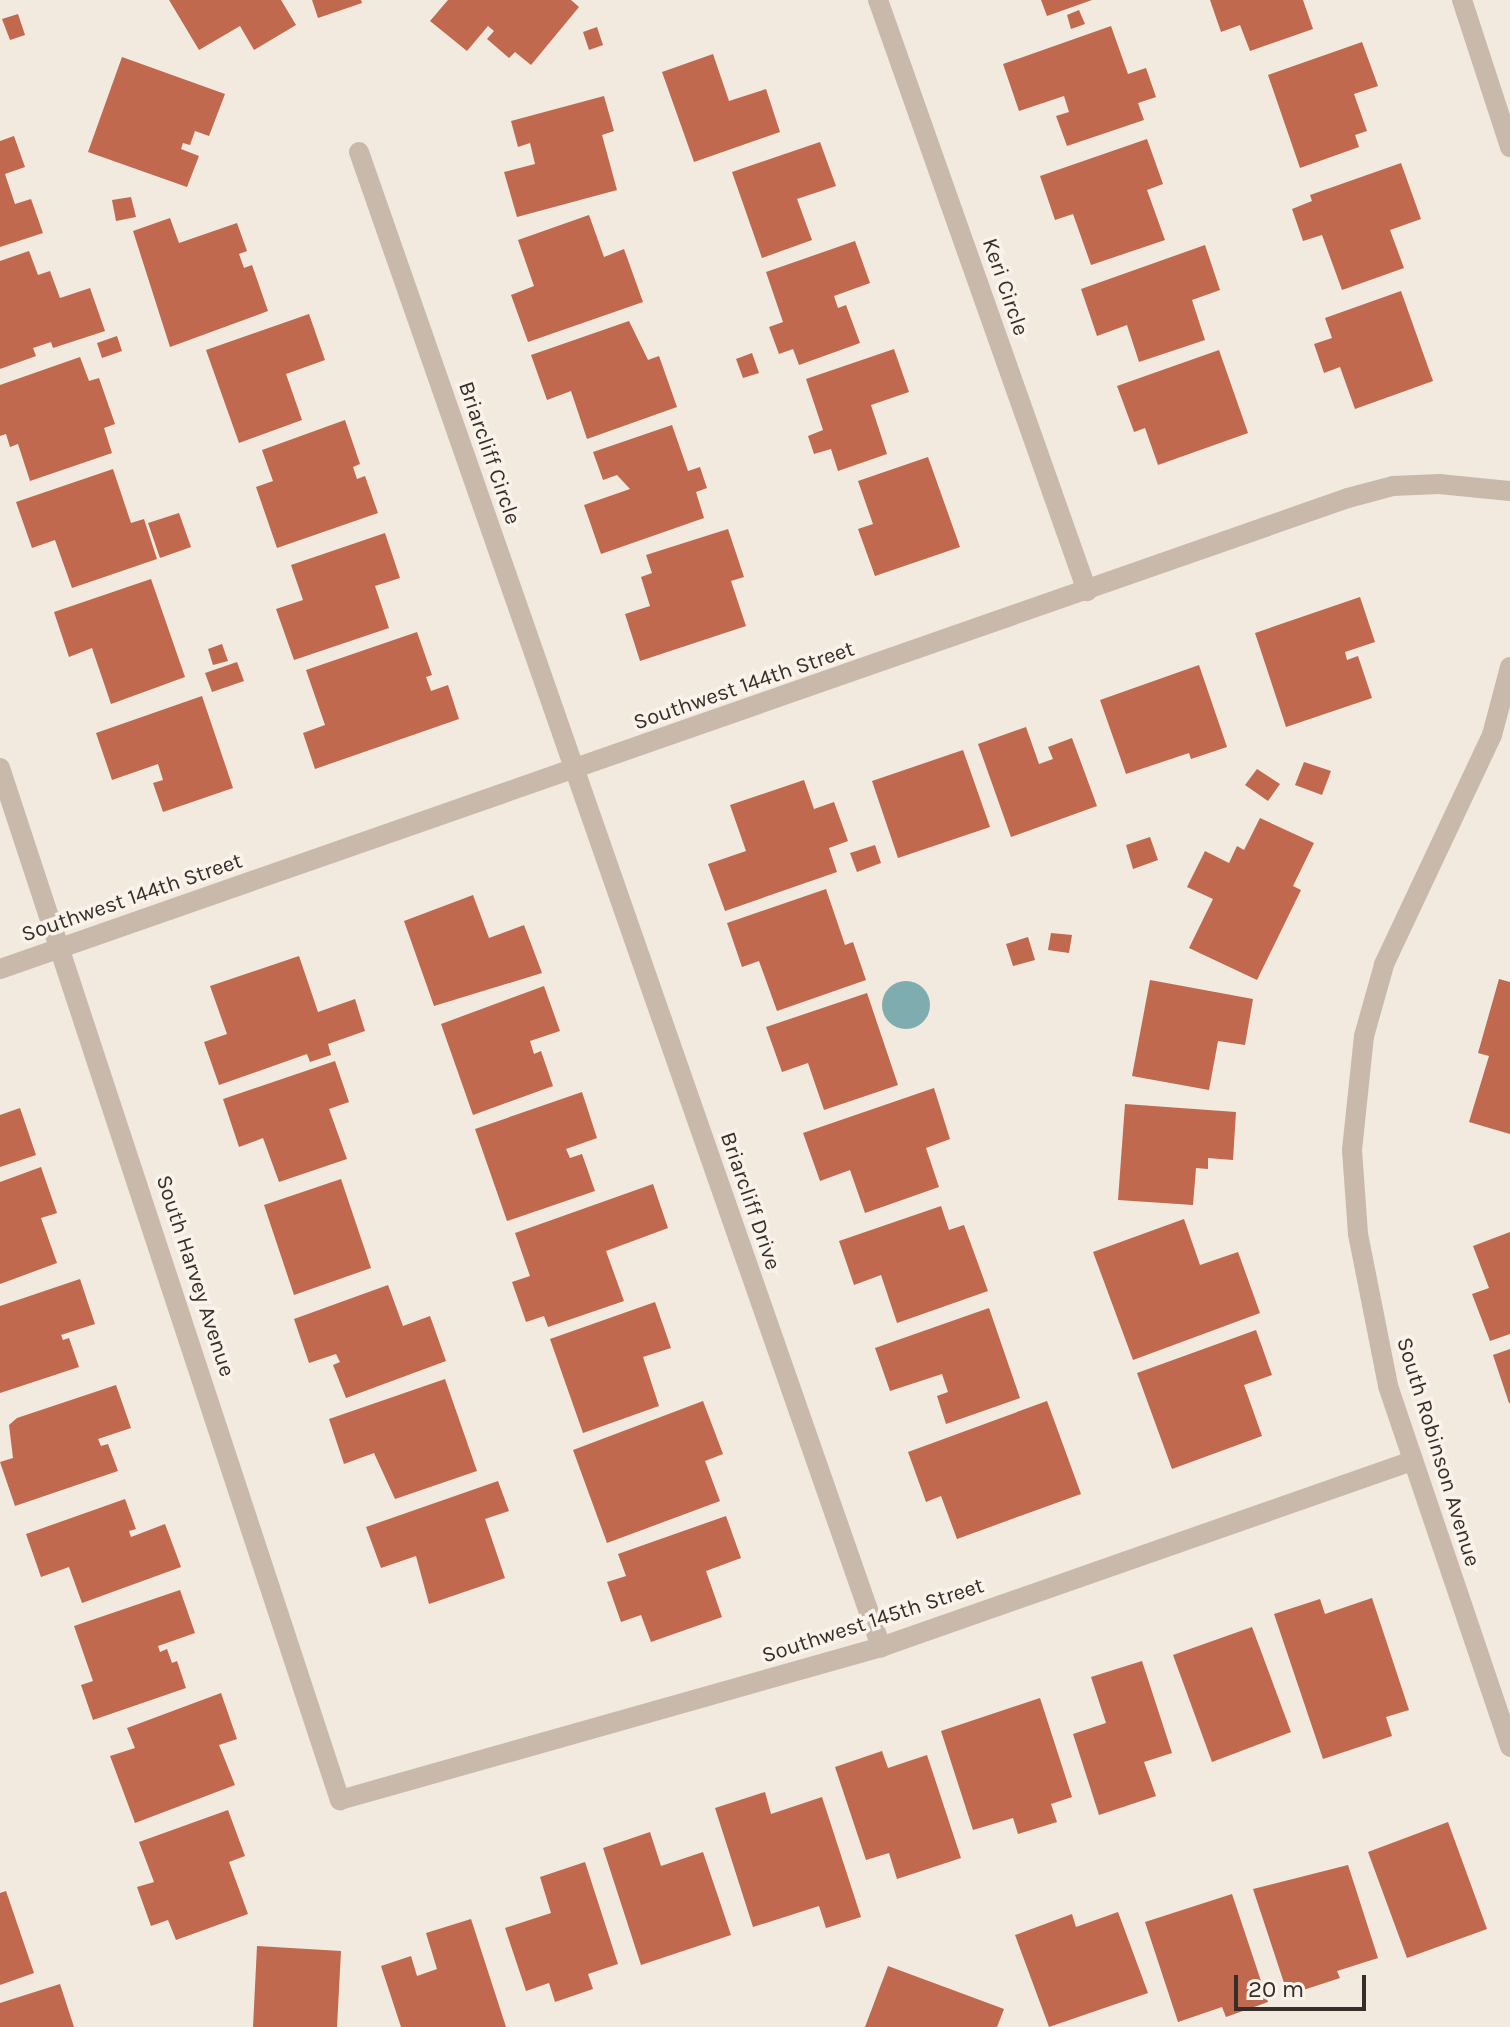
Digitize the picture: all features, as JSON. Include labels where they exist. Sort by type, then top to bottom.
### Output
[{"type":"street","name":"Keri Circle","points":[[878,0],[1087,591]]},
{"type":"street","points":[[1462,0],[1510,147]]},
{"type":"street","name":"Briarcliff Circle","points":[[359,152],[574,771]]},
{"type":"street","name":"Southwest 144th Street","points":[[0,969],[1393,486],[1510,491]]},
{"type":"street","name":"South Robinson Avenue","points":[[1510,667],[1492,735],[1384,965],[1355,1089],[1352,1150],[1360,1247],[1388,1386],[1510,1747]]},
{"type":"street","name":"South Harvey Avenue","points":[[0,768],[62,947],[340,1800]]},
{"type":"street","name":"Briarcliff Drive","points":[[574,771],[881,1647]]},
{"type":"street","name":"Southwest 145th Street","points":[[340,1800],[881,1647],[1412,1461]]},
{"type":"water","points":[[906,981],[923,988],[930,1005],[923,1022],[906,1029],[889,1022],[882,1005],[889,988]]},
{"type":"building","points":[[169,0],[281,0],[296,25],[254,50],[240,26],[199,50]]},
{"type":"building","points":[[312,0],[361,0],[362,3],[318,18]]},
{"type":"building","points":[[448,0],[571,0],[579,7],[531,65],[515,52],[509,58],[487,39],[494,31],[488,26],[467,51],[430,21]]},
{"type":"building","points":[[1041,0],[1092,0],[1047,16]]},
{"type":"building","points":[[1210,0],[1303,0],[1313,29],[1250,51],[1240,25],[1221,32]]},
{"type":"building","points":[[1079,10],[1085,24],[1071,29],[1067,15]]},
{"type":"building","points":[[18,14],[25,35],[10,40],[2,19]]},
{"type":"building","points":[[1111,26],[1128,74],[1146,68],[1156,97],[1138,103],[1144,120],[1067,146],[1056,116],[1069,112],[1064,96],[1019,111],[1003,64]]},
{"type":"building","points":[[597,27],[603,45],[589,50],[583,32]]},
{"type":"building","points":[[1362,42],[1378,86],[1354,94],[1367,131],[1355,135],[1359,147],[1300,168],[1268,75]]},
{"type":"building","points":[[713,54],[729,101],[766,89],[780,132],[694,162],[662,72]]},
{"type":"building","points":[[122,57],[225,94],[209,136],[195,131],[190,145],[183,143],[181,149],[199,156],[187,187],[88,152]]},
{"type":"building","points":[[604,96],[614,131],[602,135],[617,190],[517,217],[504,172],[535,164],[530,143],[518,147],[511,121]]},
{"type":"building","points":[[14,136],[25,167],[5,174],[15,204],[31,199],[43,233],[0,247],[0,141]]},
{"type":"building","points":[[1147,139],[1163,184],[1147,190],[1165,240],[1091,265],[1073,214],[1055,220],[1040,176]]},
{"type":"building","points":[[820,142],[836,186],[797,199],[812,240],[762,258],[732,172]]},
{"type":"building","points":[[1401,163],[1421,219],[1390,230],[1404,268],[1342,290],[1322,235],[1303,241],[1292,209],[1312,201],[1310,195]]},
{"type":"building","points":[[131,197],[136,217],[116,221],[112,200]]},
{"type":"building","points":[[589,215],[604,257],[624,249],[643,302],[528,342],[511,295],[534,286],[518,240]]},
{"type":"building","points":[[170,218],[179,243],[237,223],[247,251],[239,254],[244,268],[252,265],[268,311],[170,347],[133,231]]},
{"type":"building","points":[[855,241],[870,283],[834,296],[838,308],[846,305],[860,343],[799,365],[793,349],[779,354],[769,327],[783,322],[766,272]]},
{"type":"building","points":[[1205,245],[1220,290],[1192,300],[1205,340],[1139,362],[1127,325],[1097,336],[1081,289]]},
{"type":"building","points":[[29,251],[38,275],[50,271],[60,298],[90,288],[105,331],[53,348],[51,342],[33,348],[36,356],[0,369],[0,261]]},
{"type":"building","points":[[1401,291],[1433,381],[1355,409],[1340,367],[1324,373],[1314,344],[1332,338],[1325,318]]},
{"type":"building","points":[[309,314],[325,360],[286,374],[302,420],[239,443],[206,350]]},
{"type":"building","points":[[629,321],[648,360],[659,356],[677,407],[587,439],[571,391],[547,400],[531,355]]},
{"type":"building","points":[[117,336],[122,351],[102,358],[97,343]]},
{"type":"building","points":[[894,349],[909,392],[871,405],[887,454],[838,471],[831,449],[814,454],[808,436],[823,430],[806,379]]},
{"type":"building","points":[[1219,350],[1248,433],[1158,465],[1145,428],[1134,432],[1117,386]]},
{"type":"building","points":[[752,353],[759,373],[743,378],[736,359]]},
{"type":"building","points":[[80,357],[89,381],[99,378],[115,424],[104,428],[112,453],[30,481],[18,444],[10,447],[6,434],[0,436],[0,385]]},
{"type":"building","points":[[345,420],[360,464],[353,467],[357,479],[365,476],[378,513],[277,548],[256,487],[273,481],[262,450]]},
{"type":"building","points":[[672,425],[688,471],[700,467],[707,488],[696,492],[704,518],[601,554],[584,505],[630,489],[617,475],[603,480],[593,452]]},
{"type":"building","points":[[928,457],[960,547],[875,576],[858,529],[873,524],[858,481]]},
{"type":"building","points":[[113,469],[131,523],[144,519],[157,559],[72,588],[55,540],[32,548],[16,502]]},
{"type":"building","points":[[179,513],[191,547],[160,558],[148,523]]},
{"type":"building","points":[[728,529],[744,577],[731,581],[746,626],[640,661],[625,614],[650,606],[641,577],[652,573],[646,555]]},
{"type":"building","points":[[385,533],[400,578],[375,586],[389,628],[294,660],[276,609],[303,600],[291,565]]},
{"type":"building","points":[[151,579],[185,677],[111,704],[92,648],[69,657],[54,612]]},
{"type":"building","points":[[1360,597],[1375,642],[1345,652],[1347,660],[1358,656],[1372,698],[1286,727],[1255,633]]},
{"type":"building","points":[[417,632],[432,675],[426,677],[431,691],[448,685],[459,719],[315,769],[303,733],[325,725],[306,670]]},
{"type":"building","points":[[222,644],[228,661],[213,665],[208,649]]},
{"type":"building","points":[[237,662],[244,681],[212,692],[205,673]]},
{"type":"building","points":[[1199,665],[1227,747],[1191,759],[1189,753],[1126,774],[1100,700]]},
{"type":"building","points":[[202,696],[233,788],[163,812],[153,783],[163,780],[158,764],[112,780],[96,733]]},
{"type":"building","points":[[1026,727],[1039,764],[1053,759],[1048,747],[1072,738],[1097,806],[1011,837],[978,744]]},
{"type":"building","points":[[963,750],[990,827],[898,858],[872,781]]},
{"type":"building","points":[[1304,762],[1331,771],[1322,795],[1295,785]]},
{"type":"building","points":[[1257,769],[1280,784],[1268,801],[1245,785]]},
{"type":"building","points":[[804,780],[814,809],[834,802],[848,841],[829,848],[837,872],[725,911],[708,864],[746,851],[730,805]]},
{"type":"building","points":[[1260,818],[1314,843],[1293,886],[1301,890],[1257,980],[1189,948],[1213,899],[1187,887],[1205,851],[1229,863],[1237,846],[1244,850]]},
{"type":"building","points":[[1150,837],[1158,860],[1133,869],[1126,845]]},
{"type":"building","points":[[875,845],[881,863],[857,872],[850,853]]},
{"type":"building","points":[[826,889],[845,945],[853,942],[866,980],[777,1011],[759,961],[742,967],[727,923]]},
{"type":"building","points":[[473,895],[489,938],[524,925],[542,973],[434,1006],[404,921]]},
{"type":"building","points":[[1051,933],[1072,935],[1069,953],[1048,950]]},
{"type":"building","points":[[1028,937],[1035,960],[1013,966],[1006,944]]},
{"type":"building","points":[[299,956],[318,1012],[355,999],[365,1031],[328,1044],[331,1055],[310,1062],[307,1054],[219,1085],[204,1042],[227,1034],[210,986]]},
{"type":"building","points":[[1499,979],[1510,982],[1510,1134],[1469,1122],[1489,1056],[1478,1053]]},
{"type":"building","points":[[1150,980],[1253,999],[1245,1045],[1218,1041],[1209,1090],[1132,1076]]},
{"type":"building","points":[[544,986],[560,1031],[530,1041],[534,1054],[541,1051],[553,1086],[473,1115],[441,1024]]},
{"type":"building","points":[[867,993],[898,1085],[824,1110],[808,1063],[782,1072],[766,1027]]},
{"type":"building","points":[[335,1061],[349,1102],[329,1109],[347,1159],[279,1182],[263,1138],[239,1147],[223,1099]]},
{"type":"building","points":[[934,1088],[950,1139],[926,1148],[939,1187],[865,1213],[850,1170],[820,1181],[803,1133]]},
{"type":"building","points":[[582,1092],[597,1138],[566,1149],[570,1158],[582,1154],[595,1191],[507,1221],[475,1129]]},
{"type":"building","points":[[1125,1104],[1236,1112],[1233,1160],[1208,1158],[1208,1169],[1196,1168],[1193,1205],[1118,1200]]},
{"type":"building","points":[[20,1108],[36,1155],[0,1167],[0,1115]]},
{"type":"building","points":[[41,1167],[57,1213],[41,1218],[57,1263],[0,1284],[0,1182]]},
{"type":"building","points":[[341,1179],[371,1268],[294,1295],[264,1205]]},
{"type":"building","points":[[653,1184],[668,1228],[606,1251],[624,1301],[548,1327],[544,1316],[526,1322],[512,1282],[530,1276],[515,1233]]},
{"type":"building","points":[[941,1206],[949,1230],[964,1225],[988,1291],[897,1323],[881,1275],[854,1285],[839,1241]]},
{"type":"building","points":[[1184,1219],[1200,1265],[1238,1252],[1260,1313],[1133,1360],[1093,1252]]},
{"type":"building","points":[[1510,1232],[1510,1334],[1490,1341],[1472,1294],[1489,1288],[1473,1246]]},
{"type":"building","points":[[80,1279],[95,1324],[61,1335],[63,1340],[69,1338],[79,1367],[0,1393],[0,1306]]},
{"type":"building","points":[[388,1285],[403,1326],[430,1316],[446,1361],[346,1398],[333,1365],[340,1362],[336,1354],[309,1363],[294,1319]]},
{"type":"building","points":[[655,1302],[671,1348],[643,1357],[659,1406],[583,1433],[550,1339]]},
{"type":"building","points":[[989,1308],[1020,1398],[946,1424],[937,1396],[948,1392],[942,1374],[890,1391],[875,1348]]},
{"type":"building","points":[[1256,1330],[1272,1375],[1244,1385],[1262,1436],[1172,1469],[1137,1373]]},
{"type":"building","points":[[1510,1349],[1510,1403],[1509,1403],[1493,1355]]},
{"type":"building","points":[[445,1379],[477,1471],[395,1499],[374,1453],[344,1464],[329,1419]]},
{"type":"building","points":[[116,1385],[131,1428],[98,1439],[101,1446],[108,1444],[118,1471],[15,1506],[0,1462],[13,1458],[9,1425],[17,1418]]},
{"type":"building","points":[[703,1401],[723,1454],[705,1461],[720,1501],[607,1543],[573,1450]]},
{"type":"building","points":[[1047,1401],[1081,1494],[957,1539],[941,1496],[926,1502],[908,1452]]},
{"type":"building","points":[[498,1481],[509,1511],[485,1519],[505,1578],[429,1604],[416,1556],[381,1568],[366,1527]]},
{"type":"building","points":[[125,1499],[136,1529],[129,1531],[131,1537],[165,1524],[181,1567],[82,1603],[69,1567],[41,1577],[26,1534]]},
{"type":"building","points":[[726,1516],[741,1558],[706,1571],[722,1617],[651,1642],[641,1615],[621,1622],[607,1582],[626,1576],[618,1554]]},
{"type":"building","points":[[180,1590],[195,1633],[158,1646],[160,1652],[167,1649],[172,1663],[177,1661],[186,1688],[93,1720],[81,1685],[93,1681],[74,1626]]},
{"type":"building","points":[[1372,1598],[1409,1710],[1386,1717],[1392,1736],[1323,1759],[1274,1614],[1320,1599],[1325,1614]]},
{"type":"building","points":[[1252,1627],[1291,1732],[1212,1762],[1173,1655]]},
{"type":"building","points":[[1142,1661],[1172,1753],[1144,1762],[1156,1796],[1099,1815],[1073,1734],[1106,1723],[1091,1677]]},
{"type":"building","points":[[221,1693],[237,1739],[219,1745],[235,1785],[135,1823],[110,1756],[135,1748],[127,1728]]},
{"type":"building","points":[[1040,1698],[1072,1797],[1051,1804],[1057,1822],[1018,1834],[1013,1818],[973,1830],[941,1731]]},
{"type":"building","points":[[882,1751],[888,1768],[927,1755],[961,1858],[897,1879],[889,1853],[866,1860],[835,1767]]},
{"type":"building","points":[[765,1792],[771,1814],[822,1797],[861,1917],[826,1928],[819,1906],[753,1927],[715,1808]]},
{"type":"building","points":[[228,1810],[245,1856],[229,1862],[248,1914],[176,1940],[168,1920],[151,1926],[137,1887],[154,1882],[139,1842]]},
{"type":"building","points":[[1448,1822],[1487,1929],[1407,1958],[1368,1852]]},
{"type":"building","points":[[650,1832],[661,1866],[703,1852],[731,1935],[641,1965],[603,1848]]},
{"type":"building","points":[[585,1862],[618,1964],[588,1974],[593,1989],[555,2002],[549,1983],[526,1991],[505,1928],[551,1913],[540,1877]]},
{"type":"building","points":[[1348,1865],[1378,1958],[1337,1971],[1340,1978],[1288,1995],[1253,1889]]},
{"type":"building","points":[[6,1891],[34,1973],[0,1985],[0,1893]]},
{"type":"building","points":[[1232,1894],[1268,2002],[1226,2017],[1222,2007],[1178,2022],[1145,1922]]},
{"type":"building","points":[[1118,1912],[1148,1993],[1049,2027],[1015,1935],[1072,1914],[1076,1927]]},
{"type":"building","points":[[471,1919],[506,2027],[401,2027],[381,1966],[411,1956],[417,1976],[437,1969],[426,1933]]},
{"type":"building","points":[[257,1946],[341,1951],[337,2027],[253,2027]]},
{"type":"building","points":[[888,1966],[1004,2009],[997,2027],[865,2027]]},
{"type":"building","points":[[60,1984],[74,2027],[0,2027],[0,2003]]}]
